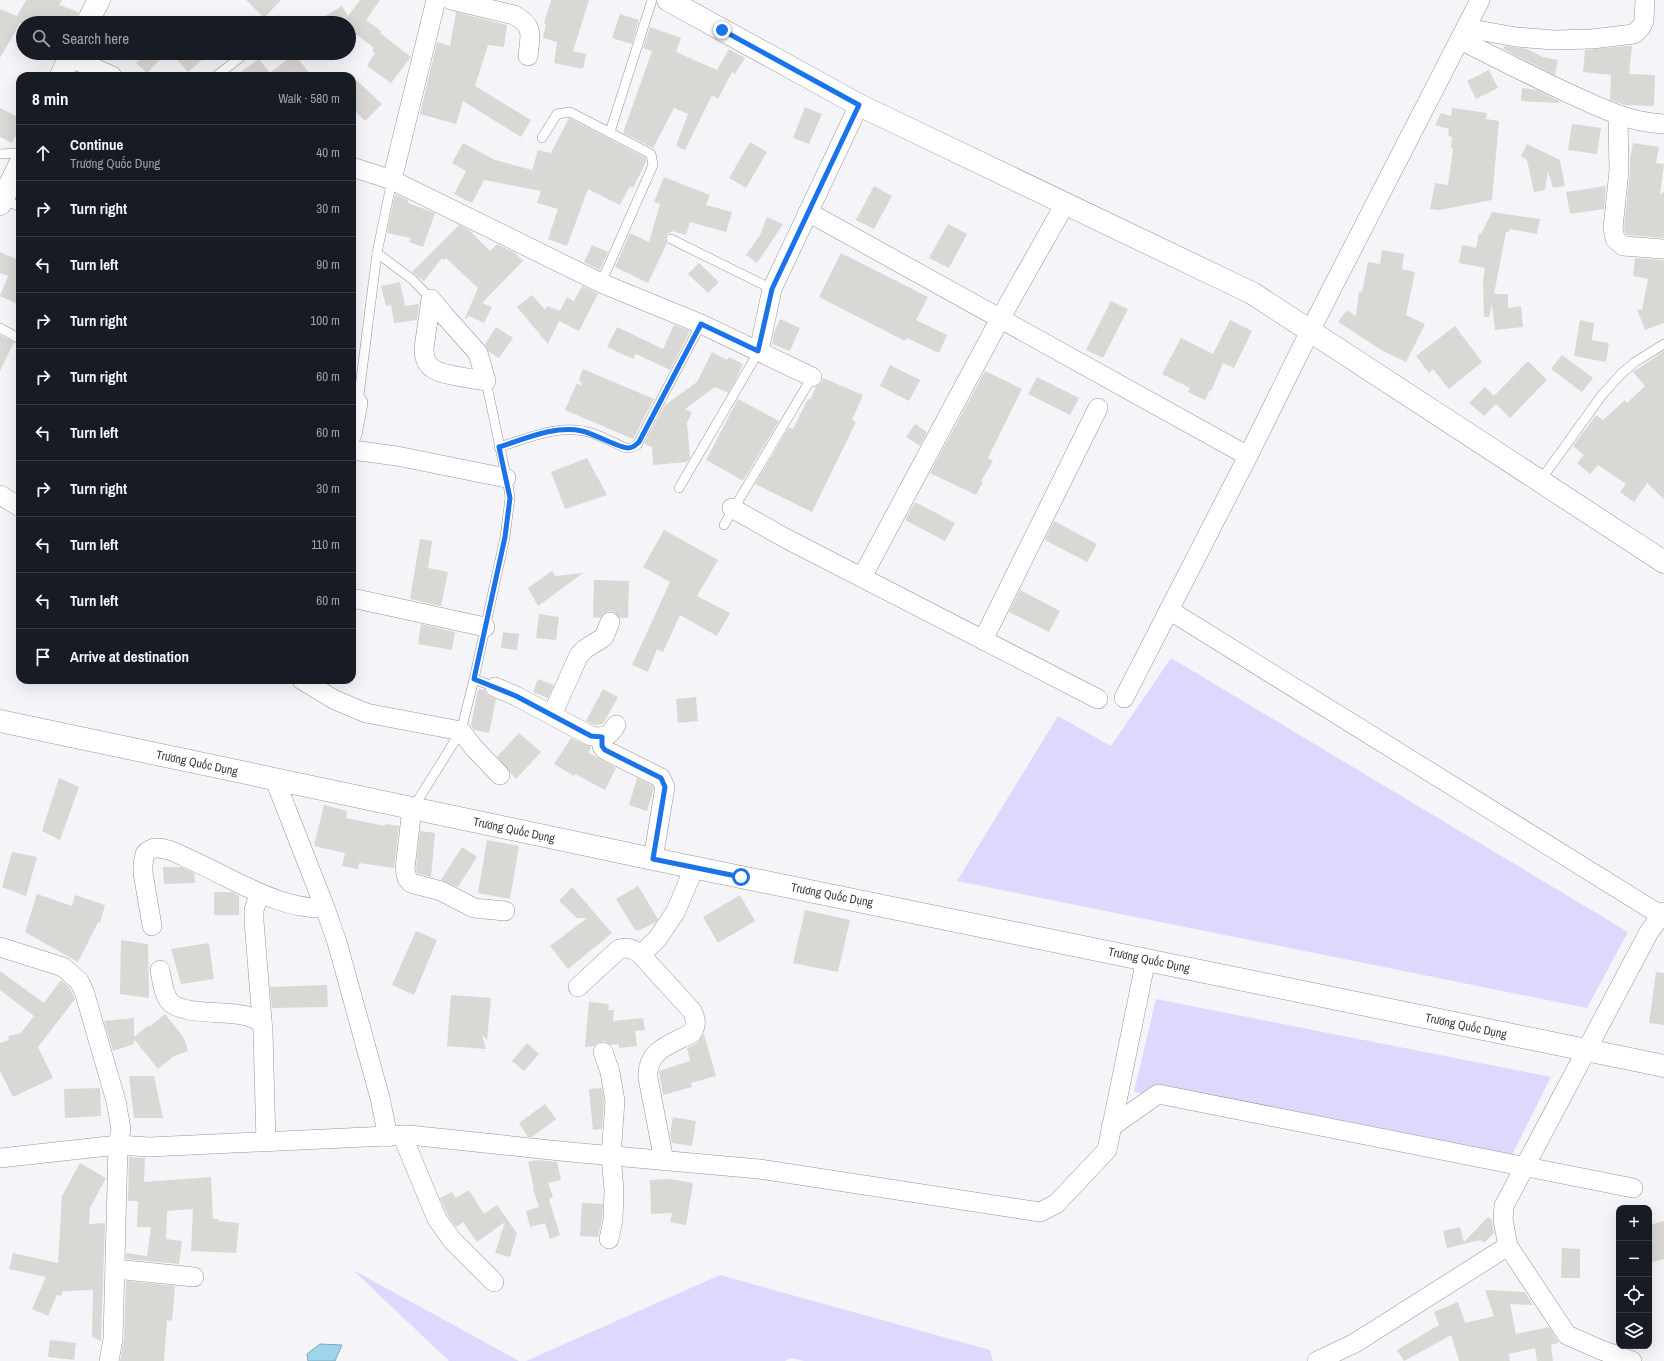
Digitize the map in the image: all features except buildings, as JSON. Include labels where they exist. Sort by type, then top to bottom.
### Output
[{"type":"street","points":[[91,16],[99,0]]},
{"type":"street","points":[[392,180],[436,0]]},
{"type":"street","points":[[451,0],[514,15],[523,20],[527,23],[529,30],[528,56]]},
{"type":"street","points":[[668,0],[859,105],[1252,293],[1664,562]]},
{"type":"street","points":[[1124,698],[1480,0]]},
{"type":"street","points":[[1464,34],[1567,41],[1634,34],[1641,27],[1644,21],[1645,0]]},
{"type":"street","points":[[1464,34],[1528,75],[1618,116],[1654,124],[1664,124]]},
{"type":"street","points":[[67,62],[99,72]]},
{"type":"street","points":[[758,351],[772,289],[859,105]]},
{"type":"street","points":[[1618,116],[1619,171],[1614,235],[1620,245],[1623,246],[1664,249]]},
{"type":"street","points":[[356,168],[392,180],[600,283],[701,324],[812,377]]},
{"type":"street","points":[[8,203],[16,177]]},
{"type":"street","points":[[862,577],[1000,319],[1065,204]]},
{"type":"street","points":[[808,212],[1248,456]]},
{"type":"street","points":[[431,299],[444,316],[478,353],[486,381],[437,371],[427,362],[424,355],[424,348],[431,299]]},
{"type":"street","points":[[356,414],[358,403]]},
{"type":"street","points":[[983,640],[1098,408]]},
{"type":"street","points":[[356,451],[397,456],[506,478]]},
{"type":"street","points":[[0,495],[16,505]]},
{"type":"street","points":[[728,516],[862,577],[1098,699]]},
{"type":"street","points":[[356,599],[485,627]]},
{"type":"street","points":[[1169,610],[1662,918],[1649,932],[1524,1168],[1504,1206],[1503,1220],[1508,1246],[1567,1335],[1632,1361]]},
{"type":"street","points":[[552,715],[580,654],[604,638],[610,622]]},
{"type":"street","points":[[309,684],[335,700],[366,714],[461,731],[474,748],[500,775]]},
{"type":"street","points":[[495,687],[591,736],[609,731],[602,746],[605,750],[661,778],[664,781],[665,787],[653,859]]},
{"type":"street","name":"Trương Quốc Dụng","points":[[0,721],[694,868],[1146,959],[1664,1066]]},
{"type":"street","points":[[275,780],[325,908],[356,1007],[380,1098],[395,1136],[437,1219],[452,1240],[494,1282]]},
{"type":"street","points":[[412,808],[405,868],[407,878],[411,883],[441,891],[474,908],[505,912]]},
{"type":"street","points":[[152,926],[143,864],[145,854],[153,848],[160,847],[172,851],[259,894],[298,907],[325,908]]},
{"type":"street","points":[[641,955],[658,938],[676,911],[694,868]]},
{"type":"street","points":[[259,894],[254,910],[254,921],[262,1022],[266,1142]]},
{"type":"street","points":[[0,947],[63,967],[79,981],[84,991],[116,1100],[121,1129],[118,1145],[113,1339],[109,1361]]},
{"type":"street","points":[[578,987],[620,949],[626,947],[632,948],[641,955],[688,1006],[695,1018],[692,1033],[656,1053],[651,1058],[649,1065],[648,1078],[664,1161]]},
{"type":"street","points":[[0,1158],[118,1145],[149,1147],[395,1136],[759,1169],[1040,1212],[1056,1204],[1107,1150],[1146,959]]},
{"type":"street","points":[[160,970],[166,996],[175,1006],[189,1010],[243,1015],[262,1022]]},
{"type":"street","points":[[603,1052],[611,1076],[614,1101],[611,1156],[614,1190],[613,1220],[608,1239]]},
{"type":"street","points":[[1112,1127],[1158,1094],[1524,1168],[1633,1188]]},
{"type":"street","points":[[1317,1361],[1355,1343],[1508,1246]]},
{"type":"street","points":[[115,1269],[194,1277]]},
{"type":"lane","points":[[610,132],[652,0]]},
{"type":"lane","points":[[221,72],[237,60]]},
{"type":"lane","points":[[542,138],[557,114],[570,112],[651,154],[653,165],[600,283]]},
{"type":"lane","points":[[0,154],[16,153]]},
{"type":"lane","points":[[358,403],[377,253],[392,180]]},
{"type":"lane","points":[[671,239],[772,289]]},
{"type":"lane","points":[[377,253],[413,280],[431,299]]},
{"type":"lane","points":[[499,447],[546,432],[563,430],[592,433],[626,448],[630,448],[637,444],[701,324]]},
{"type":"lane","points":[[0,328],[16,337]]},
{"type":"lane","points":[[1540,481],[1602,395],[1635,362],[1664,344]]},
{"type":"lane","points":[[679,488],[758,351]]},
{"type":"lane","points":[[728,516],[812,377]]},
{"type":"lane","points":[[412,808],[461,731],[505,537],[510,498],[486,381]]},
{"type":"lane","points":[[474,679],[495,687]]},
{"type":"shaded area","points":[[1171,658],[1628,932],[1587,1008],[957,881],[1058,716],[1111,746]]},
{"type":"shaded area","points":[[1156,999],[1551,1077],[1505,1169],[1134,1092]]},
{"type":"shaded area","points":[[353,1270],[519,1361],[449,1361]]},
{"type":"shaded area","points":[[720,1275],[990,1350],[993,1361],[804,1361],[791,1358],[785,1361],[526,1361]]},
{"type":"water","points":[[320,1344],[342,1345],[335,1361],[308,1361],[307,1354]]},
{"type":"route","points":[[722,30],[859,105],[772,289],[758,351],[701,324],[639,442],[630,448],[626,448],[592,433],[563,430],[546,432],[499,447],[510,498],[505,537],[474,679],[516,696],[591,736],[602,737],[601,743],[605,750],[661,778],[664,781],[665,787],[653,859],[741,877]]}]
